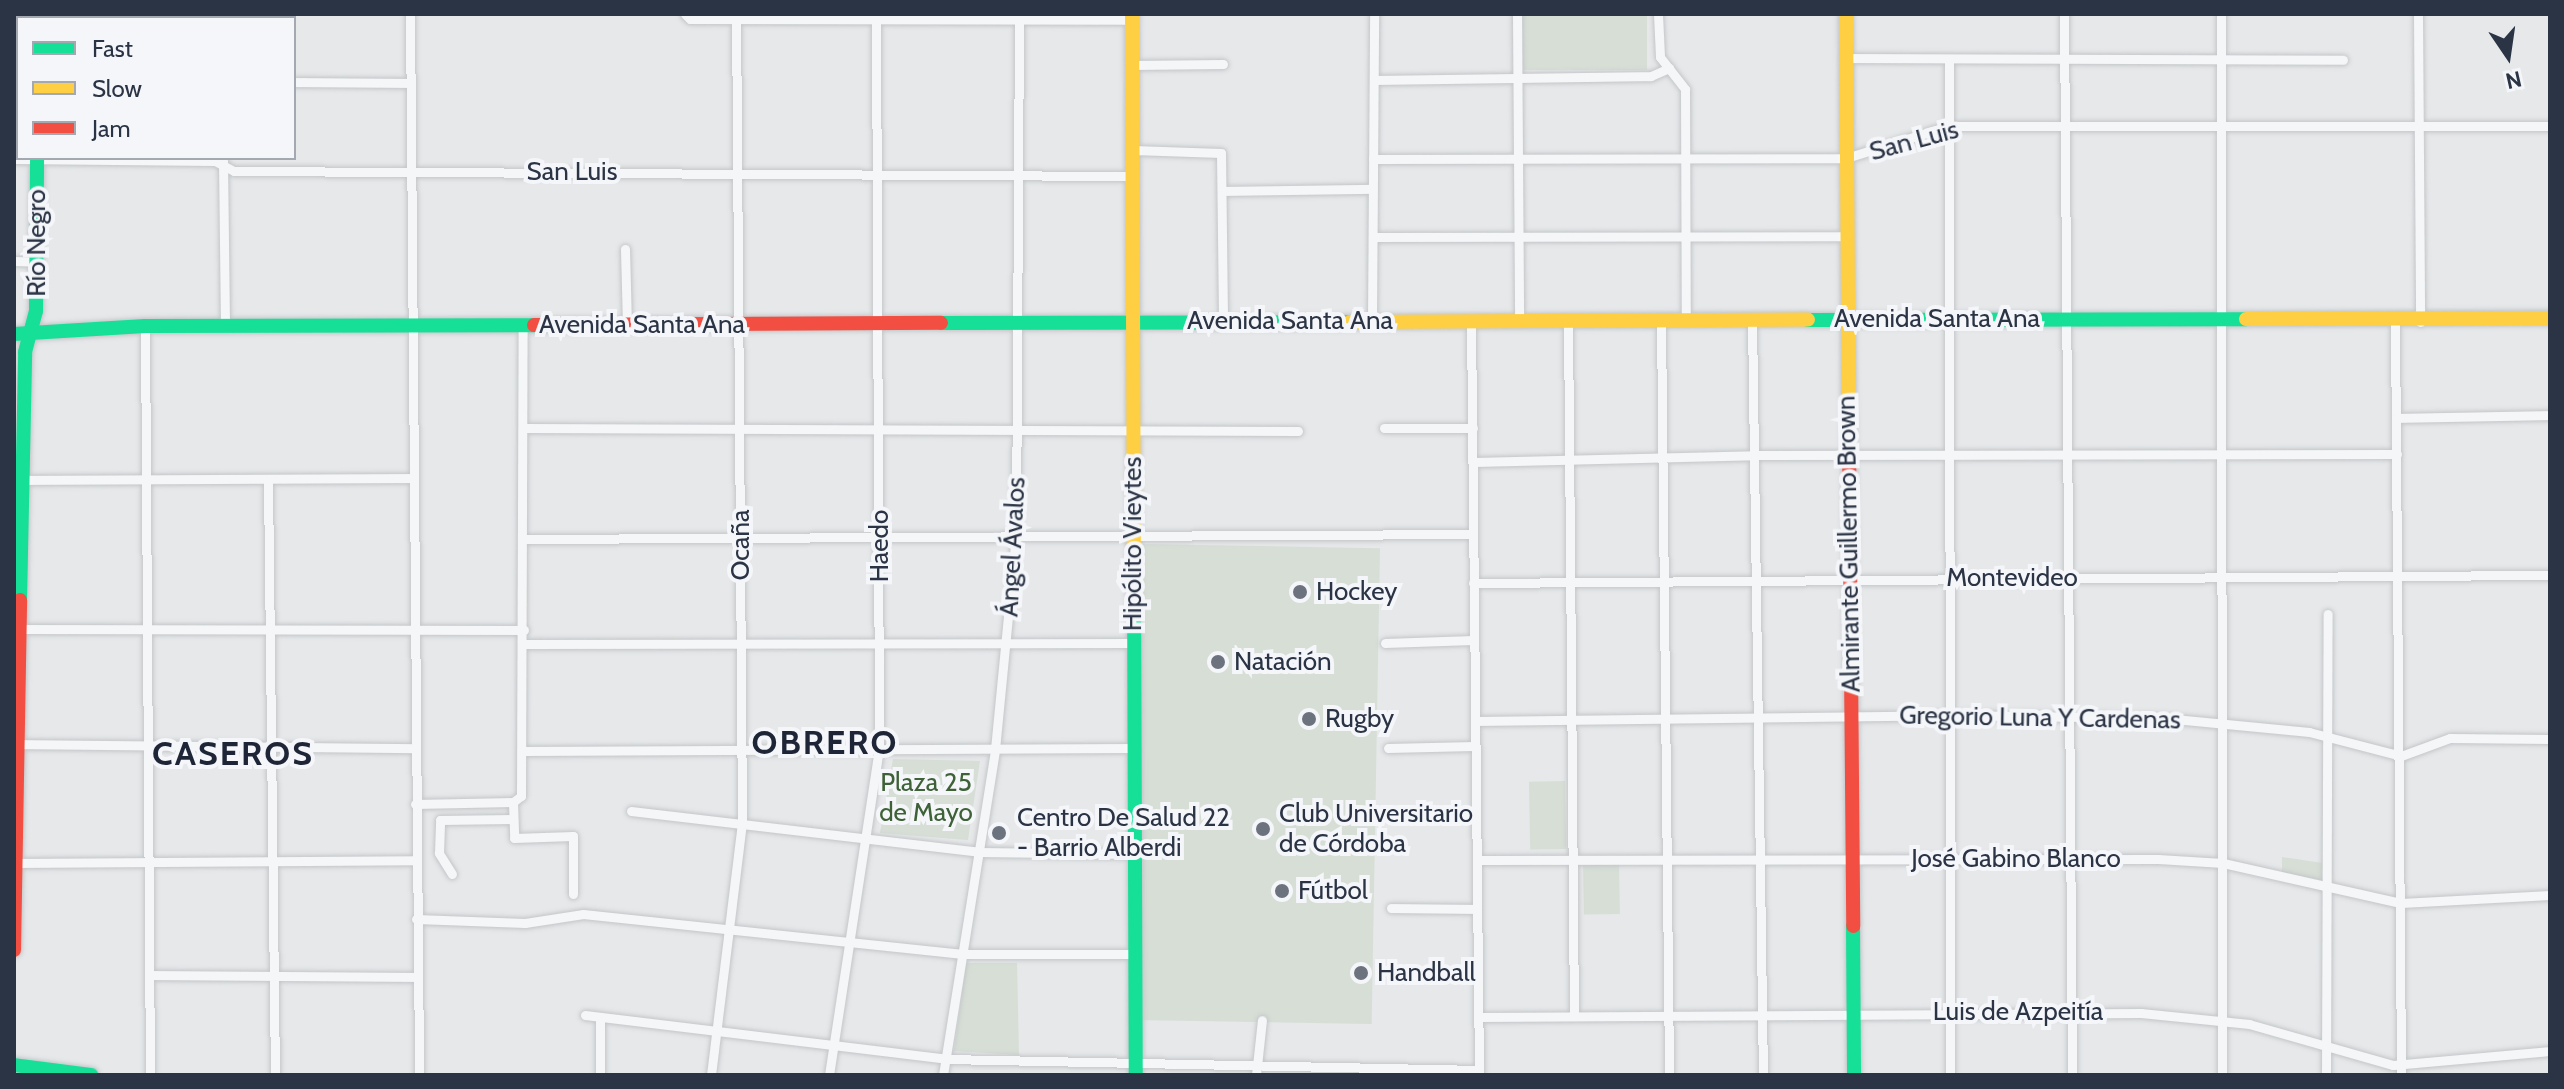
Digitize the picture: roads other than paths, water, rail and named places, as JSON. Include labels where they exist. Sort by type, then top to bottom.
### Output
[{"type":"street","points":[[410,14],[419,1075]]},
{"type":"street","points":[[685,14],[690,19],[736,16],[1132,17]]},
{"type":"street","points":[[1372,321],[1374,14]]},
{"type":"street","points":[[1517,14],[1519,322]]},
{"type":"street","points":[[1658,14],[1658,48],[1685,89],[1686,320]]},
{"type":"street","name":"Almirante Guillermo Brown","points":[[1846,14],[1845,319],[1854,1075]]},
{"type":"street","points":[[2064,14],[2072,1075]]},
{"type":"street","points":[[2221,14],[2222,1075]]},
{"type":"street","points":[[2418,14],[2420,322]]},
{"type":"street","name":"Ocaña","points":[[711,1075],[742,824],[736,16]]},
{"type":"street","name":"Haedo","points":[[829,1075],[879,749],[881,427],[875,172],[876,16]]},
{"type":"street","name":"Ángel Ávalos","points":[[943,1075],[995,749],[1016,536],[1019,17]]},
{"type":"street","name":"Hipólito Vieytes","points":[[1132,17],[1136,1070]]},
{"type":"street","points":[[1846,58],[2343,60]]},
{"type":"street","points":[[1949,59],[1947,858],[1950,1075]]},
{"type":"street","points":[[1132,65],[1223,64]]},
{"type":"street","points":[[1374,80],[1651,76],[1669,68]]},
{"type":"street","points":[[296,82],[410,83]]},
{"type":"street","name":"San Luis","points":[[1373,159],[1846,158],[1949,126],[2550,126]]},
{"type":"street","points":[[1133,150],[1221,153],[1224,191],[1223,321]]},
{"type":"street","name":"Río Negro","points":[[14,950],[22,629],[19,562],[22,332],[36,311],[37,160]]},
{"type":"street","name":"San Luis","points":[[197,160],[223,161],[234,171],[875,172],[1133,176]]},
{"type":"street","points":[[223,161],[225,327]]},
{"type":"street","points":[[1224,191],[1373,189]]},
{"type":"street","points":[[1373,237],[1845,236]]},
{"type":"street","points":[[625,249],[627,325]]},
{"type":"street","points":[[14,261],[37,262]]},
{"type":"street","name":"Avenida Santa Ana","points":[[22,332],[145,326],[1752,319],[2420,322],[2550,318]]},
{"type":"street","points":[[1752,319],[1763,1075]]},
{"type":"street","points":[[1568,320],[1574,1015]]},
{"type":"street","points":[[1661,320],[1668,718],[1669,1075]]},
{"type":"street","points":[[585,1015],[946,1059],[1136,1070],[1479,1073],[1471,321]]},
{"type":"street","points":[[2395,322],[2400,576],[2401,1070]]},
{"type":"street","points":[[523,325],[523,751],[522,790],[513,802],[514,838],[573,836],[573,894]]},
{"type":"street","points":[[145,326],[150,631],[150,1075]]},
{"type":"street","points":[[14,345],[22,332]]},
{"type":"street","points":[[2397,418],[2550,415]]},
{"type":"street","points":[[524,428],[1132,427],[1298,431]]},
{"type":"street","points":[[1384,428],[1473,428]]},
{"type":"street","points":[[1474,462],[1755,455],[2397,454]]},
{"type":"street","points":[[20,480],[414,478]]},
{"type":"street","points":[[268,480],[275,1075]]},
{"type":"street","points":[[524,539],[742,535],[1473,534]]},
{"type":"street","name":"Montevideo","points":[[1473,583],[1850,577],[2550,575]]},
{"type":"street","points":[[2326,1075],[2328,614]]},
{"type":"street","points":[[22,629],[271,632],[524,630]]},
{"type":"street","points":[[1385,643],[1473,640]]},
{"type":"street","points":[[523,644],[1133,643]]},
{"type":"street","name":"Gregorio Luna Y Cardenas","points":[[1475,721],[2071,715],[2220,721],[2329,736],[2401,756]]},
{"type":"street","points":[[2401,756],[2450,738],[2550,739]]},
{"type":"street","points":[[18,744],[415,748]]},
{"type":"street","points":[[1388,748],[1474,746]]},
{"type":"street","points":[[523,751],[1134,748]]},
{"type":"street","points":[[415,804],[513,802]]},
{"type":"street","points":[[631,811],[979,852],[1134,854]]},
{"type":"street","points":[[452,874],[439,853],[440,820],[513,819]]},
{"type":"street","name":"José Gabino Blanco","points":[[1477,860],[2071,858],[2223,863],[2401,903],[2550,895]]},
{"type":"street","points":[[16,863],[416,860]]},
{"type":"street","points":[[1391,908],[1477,909]]},
{"type":"street","points":[[416,919],[525,923],[583,914],[963,954],[1135,954]]},
{"type":"street","points":[[150,975],[417,977]]},
{"type":"street","name":"Luis de Azpeitía","points":[[1479,1017],[2072,1011],[2222,1018],[2326,1043],[2401,1070],[2550,1051]]},
{"type":"street","points":[[600,1018],[600,1075]]},
{"type":"street","points":[[1256,1071],[1262,1020]]},
{"type":"street","points":[[14,1065],[91,1075]]},
{"type":"place","name":"Hockey","points":[[1300,592]]},
{"type":"place","name":"Natación","points":[[1218,662]]},
{"type":"place","name":"Rugby","points":[[1309,719]]},
{"type":"place","name":"Club Universitario de Córdoba","points":[[1263,829]]},
{"type":"place","name":"Centro De Salud 22 - Barrio Alberdi","points":[[999,833]]},
{"type":"place","name":"Fútbol","points":[[1282,891]]},
{"type":"place","name":"Handball","points":[[1361,973]]},
{"type":"district","name":"OBRERO","points":[[825,743]]},
{"type":"district","name":"CASEROS","points":[[233,754]]},
{"type":"park label","name":"Plaza 25 de Mayo","points":[[926,798]]}]
